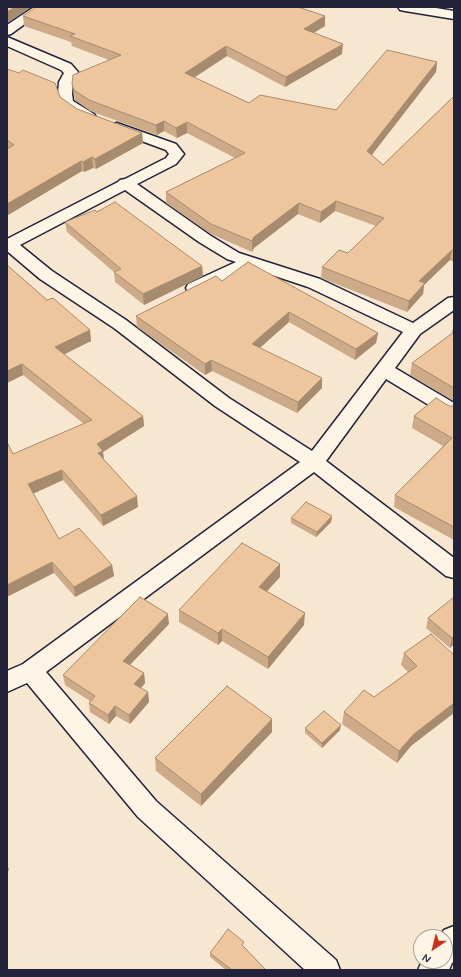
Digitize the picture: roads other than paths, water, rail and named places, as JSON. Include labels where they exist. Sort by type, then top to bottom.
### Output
[{"type":"highway","points":[[404,7],[454,15]]},
{"type":"street","points":[[7,31],[42,7]]},
{"type":"street","points":[[7,41],[66,67],[71,72],[66,82],[65,94],[68,103],[84,115],[171,147],[177,154],[171,161],[125,183],[8,244],[46,275],[127,320],[222,402],[314,462],[454,570]]},
{"type":"street","points":[[125,183],[205,239],[233,256],[314,283],[414,330]]},
{"type":"street","points":[[182,294],[250,262]]},
{"type":"street","points":[[7,682],[31,671],[314,462],[414,330],[454,302]]},
{"type":"street","points":[[384,370],[454,411]]},
{"type":"street","points":[[31,671],[147,809],[326,970]]}]
